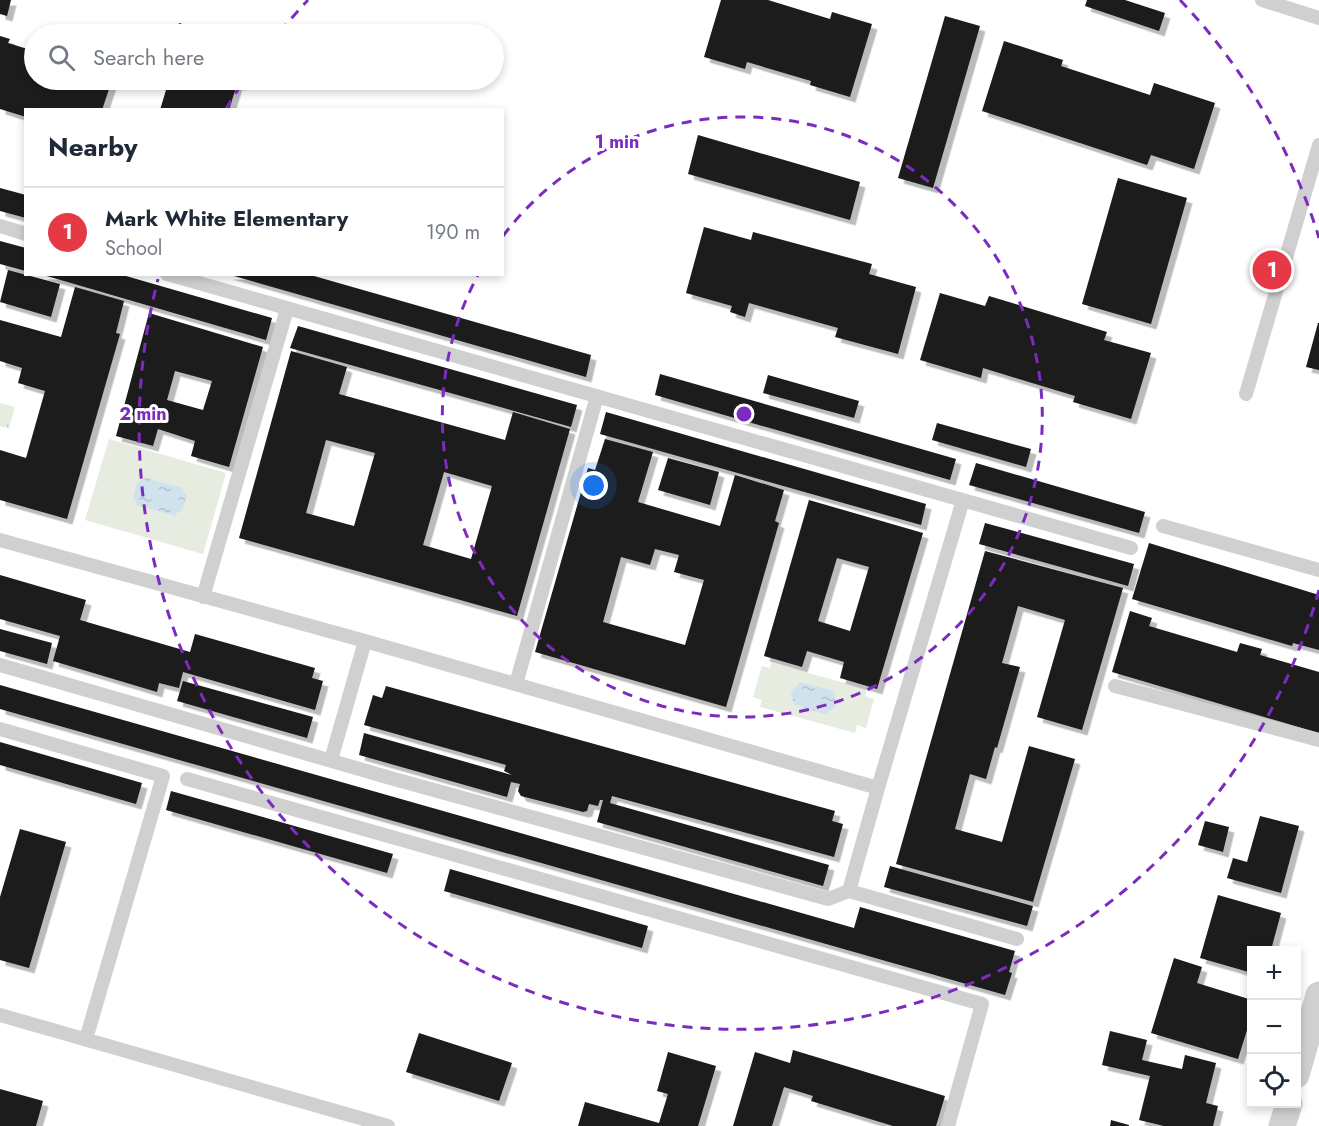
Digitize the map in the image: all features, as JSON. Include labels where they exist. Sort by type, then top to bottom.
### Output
[{"type":"street","points":[[1301,1058],[1319,995]]},
{"type":"street","points":[[1282,1126],[1288,1108]]},
{"type":"lane","points":[[1262,0],[1319,18]]},
{"type":"lane","points":[[1246,394],[1319,145]]},
{"type":"lane","points":[[0,226],[24,233]]},
{"type":"lane","points":[[174,276],[1131,548]]},
{"type":"lane","points":[[203,597],[287,309]]},
{"type":"lane","points":[[516,684],[597,396]]},
{"type":"lane","points":[[849,891],[963,500]]},
{"type":"lane","points":[[1163,526],[1319,570]]},
{"type":"lane","points":[[0,540],[365,641],[878,788]]},
{"type":"lane","points":[[331,760],[365,641]]},
{"type":"lane","points":[[0,665],[828,899],[849,891],[1017,939]]},
{"type":"lane","points":[[1114,686],[1319,740]]},
{"type":"lane","points":[[0,729],[163,776],[86,1039]]},
{"type":"lane","points":[[187,779],[982,1004],[948,1126]]},
{"type":"lane","points":[[0,1015],[388,1126]]},
{"type":"green space","points":[[0,403],[15,407],[9,428],[0,426]]},
{"type":"green space","points":[[109,439],[226,473],[203,554],[85,520]]},
{"type":"green space","points":[[771,663],[867,689],[865,696],[874,699],[866,728],[857,725],[855,733],[760,707],[762,700],[753,697],[762,666],[770,668]]},
{"type":"water","points":[[145,478],[183,488],[183,492],[187,495],[182,511],[175,516],[136,505],[133,497],[137,482]]},
{"type":"water","points":[[800,682],[834,691],[835,707],[828,712],[828,715],[795,705],[791,693]]},
{"type":"building","points":[[0,0],[11,0],[7,16],[0,14]]},
{"type":"building","points":[[721,0],[768,0],[830,19],[832,12],[872,24],[850,97],[810,85],[811,81],[747,62],[745,69],[704,57]]},
{"type":"building","points":[[1087,0],[1125,0],[1165,13],[1159,31],[1085,6]]},
{"type":"building","points":[[945,16],[980,26],[933,188],[898,178]]},
{"type":"building","points":[[0,36],[10,39],[8,43],[24,48],[24,90],[109,90],[103,108],[24,108],[24,116],[0,109]]},
{"type":"building","points":[[1004,41],[1063,60],[1061,66],[1150,95],[1154,83],[1215,103],[1194,169],[1151,155],[1147,165],[982,111]]},
{"type":"building","points":[[166,90],[235,90],[230,108],[161,108]]},
{"type":"building","points":[[698,135],[860,182],[850,220],[688,174]]},
{"type":"building","points":[[1118,178],[1187,198],[1151,324],[1082,304]]},
{"type":"building","points":[[0,188],[24,194],[24,217],[0,211]]},
{"type":"building","points":[[704,227],[751,240],[753,232],[872,264],[869,274],[916,287],[898,354],[835,337],[838,328],[749,303],[745,317],[730,312],[732,306],[686,293]]},
{"type":"building","points":[[0,241],[24,247],[24,270],[0,264]]},
{"type":"building","points":[[8,270],[60,284],[51,317],[0,302]]},
{"type":"building","points":[[47,276],[126,276],[272,318],[266,340]]},
{"type":"building","points":[[234,276],[314,276],[591,355],[586,377]]},
{"type":"building","points":[[75,287],[124,301],[116,333],[120,334],[67,519],[0,500],[0,450],[26,458],[45,391],[18,383],[22,368],[0,361],[0,320],[61,337]]},
{"type":"building","points":[[940,293],[985,306],[989,296],[1107,332],[1104,340],[1151,353],[1131,419],[1073,402],[1075,396],[983,368],[981,378],[920,360]]},
{"type":"building","points":[[149,313],[263,347],[229,467],[191,456],[195,441],[158,429],[153,446],[116,436]],"holes":[[[175,371],[212,381],[203,410],[167,400]]]},
{"type":"building","points":[[1319,323],[1319,370],[1306,367]]},
{"type":"building","points":[[298,326],[577,405],[571,427],[290,348]]},
{"type":"building","points":[[291,351],[347,367],[339,394],[505,440],[513,412],[570,429],[517,616],[239,538]],"holes":[[[326,440],[375,453],[354,526],[306,513]],[[444,472],[492,486],[471,559],[423,545]]]},
{"type":"building","points":[[660,374],[956,459],[950,480],[655,395]]},
{"type":"building","points":[[768,375],[859,401],[854,418],[763,393]]},
{"type":"building","points":[[606,412],[926,504],[921,525],[600,434]]},
{"type":"building","points":[[937,423],[1031,449],[1026,467],[932,440]]},
{"type":"building","points":[[605,439],[653,452],[638,502],[720,526],[735,475],[784,490],[775,521],[779,523],[726,707],[535,652],[588,468],[595,470]],"holes":[[[655,549],[679,555],[674,572],[704,580],[685,645],[603,622],[621,557],[650,565]]]},
{"type":"building","points":[[668,458],[719,472],[710,505],[658,490]]},
{"type":"building","points":[[976,463],[1145,512],[1139,533],[969,485]]},
{"type":"building","points":[[809,500],[923,533],[877,689],[840,678],[844,662],[807,651],[802,667],[764,656]],"holes":[[[837,558],[869,567],[850,631],[818,621]]]},
{"type":"building","points":[[985,523],[1134,564],[1128,586],[979,544]]},
{"type":"building","points":[[1149,543],[1319,595],[1319,650],[1293,643],[1292,646],[1132,599]]},
{"type":"building","points":[[985,551],[1123,588],[1082,730],[1037,717],[1065,620],[1018,606],[1002,663],[1020,667],[986,779],[970,774],[955,829],[1002,842],[1029,746],[1075,759],[1033,902],[896,864]]},
{"type":"building","points":[[0,575],[86,600],[80,620],[190,652],[195,634],[315,668],[312,678],[323,681],[315,710],[183,672],[179,688],[159,683],[157,692],[53,661],[60,636],[0,619]]},
{"type":"building","points":[[1130,611],[1152,618],[1149,626],[1237,652],[1240,643],[1262,649],[1260,655],[1319,672],[1319,733],[1112,672]]},
{"type":"building","points":[[0,629],[52,643],[47,664],[0,651]]},
{"type":"building","points":[[183,681],[313,717],[307,738],[177,701]]},
{"type":"building","points":[[0,685],[854,928],[860,907],[1015,951],[1009,972],[1012,973],[1005,995],[0,709]]},
{"type":"building","points":[[386,686],[835,811],[832,821],[843,824],[834,857],[612,796],[610,803],[829,865],[823,886],[597,822],[603,800],[600,800],[598,806],[589,804],[587,811],[583,812],[521,796],[518,791],[520,784],[511,782],[507,797],[359,755],[364,733],[512,775],[504,771],[506,765],[364,725],[373,695],[382,698]]},
{"type":"building","points":[[0,742],[142,783],[136,804],[0,765]]},
{"type":"building","points":[[171,791],[393,854],[387,873],[166,810]]},
{"type":"building","points":[[1260,816],[1299,826],[1281,893],[1227,878],[1233,858],[1247,862]]},
{"type":"building","points":[[1205,821],[1229,827],[1223,852],[1198,845]]},
{"type":"building","points":[[20,829],[66,842],[29,968],[0,960],[0,897]]},
{"type":"building","points":[[890,866],[1033,906],[1027,926],[884,887]]},
{"type":"building","points":[[450,869],[648,926],[642,948],[444,891]]},
{"type":"building","points":[[1218,895],[1281,913],[1272,946],[1247,946],[1247,972],[1200,958]]},
{"type":"building","points":[[1174,958],[1202,967],[1197,983],[1247,998],[1247,1030],[1238,1059],[1151,1033]]},
{"type":"building","points":[[1110,1031],[1147,1040],[1142,1060],[1182,1069],[1185,1055],[1216,1063],[1206,1103],[1218,1106],[1213,1126],[1164,1126],[1139,1120],[1150,1076],[1102,1065]]},
{"type":"building","points":[[419,1033],[512,1063],[499,1101],[406,1072]]},
{"type":"building","points":[[793,1050],[945,1096],[936,1126],[893,1126],[811,1101],[813,1096],[784,1087],[772,1126],[733,1126],[755,1052],[790,1063]]},
{"type":"building","points":[[668,1052],[716,1066],[698,1126],[578,1126],[585,1102],[659,1123],[668,1094],[657,1091]]},
{"type":"building","points":[[0,1089],[43,1101],[36,1126],[0,1126]]},
{"type":"building","points":[[1111,1120],[1129,1125],[1129,1126],[1110,1126]]},
{"type":"place","name":"Mark White Elementary","points":[[1272,270]]}]
